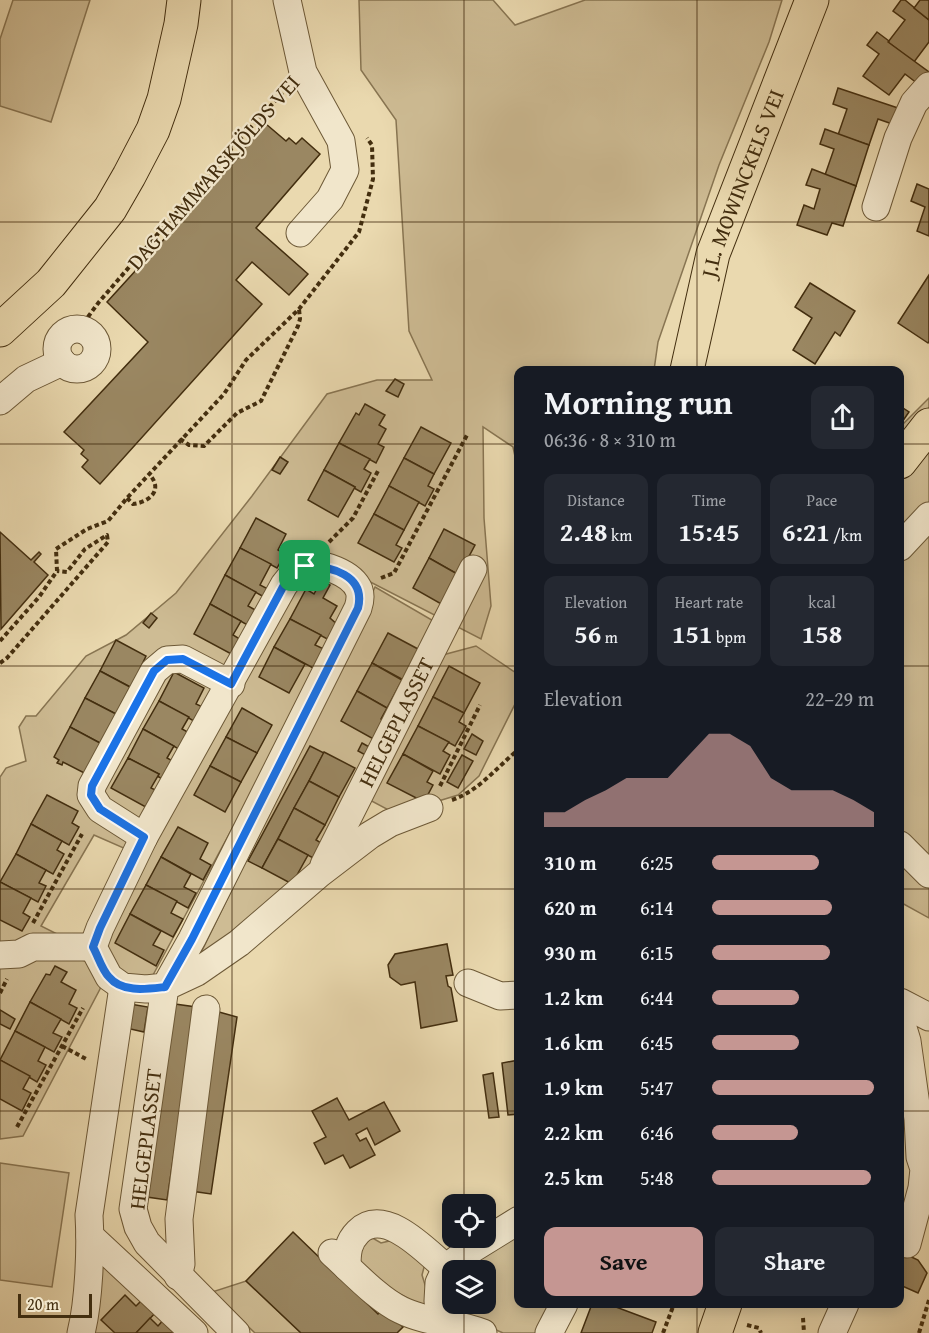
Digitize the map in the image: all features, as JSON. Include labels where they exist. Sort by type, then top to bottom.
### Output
[{"type":"main road","points":[[0,330],[51,283],[110,209],[129,176],[153,130],[164,99],[181,24],[184,0]]},
{"type":"main road","name":"J.L. MOWINCKELS VEI","points":[[688,366],[713,254],[812,0]]},
{"type":"main road","points":[[904,457],[929,425]]},
{"type":"main road","points":[[715,1333],[736,1314]]},
{"type":"street","name":"DAG HAMMARSKJÖLDS VEI","points":[[287,0],[303,72]]},
{"type":"street","points":[[300,233],[330,200],[345,170],[341,141],[303,72]]},
{"type":"street","points":[[876,207],[898,138],[914,104],[929,86]]},
{"type":"street","points":[[0,401],[26,379],[62,362],[57,350],[62,337],[72,330],[79,329]]},
{"type":"street","points":[[904,543],[929,516]]},
{"type":"street","points":[[123,987],[109,977],[93,947],[100,928],[144,837],[284,585],[294,572],[305,566],[323,566],[339,572],[354,582],[358,588]]},
{"type":"street","name":"HELGEPLASSET","points":[[319,874],[473,569]]},
{"type":"street","name":"HELGEPLASSET","points":[[236,1333],[147,1243],[138,1227],[133,1209],[165,987],[192,939],[349,627],[361,598],[358,588]]},
{"type":"street","points":[[144,837],[100,809],[91,795],[92,786],[154,671],[167,660],[183,659],[231,684]]},
{"type":"street","name":"HELGEPLASSET","points":[[83,1333],[90,1236],[89,1215],[123,987],[146,989],[165,987],[211,964],[319,874],[370,835],[390,823],[429,808]]},
{"type":"street","points":[[904,849],[929,874]]},
{"type":"street","points":[[0,955],[19,954],[33,947],[93,947]]},
{"type":"street","points":[[468,983],[500,996],[514,995]]},
{"type":"street","points":[[904,1004],[929,1017]]},
{"type":"street","name":"HELGEPLASSET","points":[[178,1276],[182,1264],[179,1219],[206,1009]]},
{"type":"street","points":[[904,1031],[918,1119],[920,1157],[924,1169],[922,1188],[907,1244]]},
{"type":"street","points":[[456,1260],[514,1223]]},
{"type":"street","points":[[442,1265],[400,1231],[386,1224],[371,1225],[360,1230],[340,1260],[400,1310],[447,1329],[464,1325],[483,1333]]},
{"type":"street","points":[[90,1236],[194,1333]]},
{"type":"street","points":[[442,1277],[439,1283],[438,1301],[442,1313]]},
{"type":"street","points":[[549,1333],[562,1308]]},
{"type":"street","points":[[832,1333],[843,1308]]},
{"type":"street","points":[[442,1314],[447,1329]]},
{"type":"path","name":"DAG HAMMARSKJÖLDS VEI","points":[[79,329],[99,302],[231,149],[303,72]]},
{"type":"path","points":[[0,642],[39,597],[57,571],[56,549],[87,529],[108,521],[180,439],[224,394],[246,360],[299,309],[359,232],[373,178],[372,145],[365,135]]},
{"type":"path","points":[[180,439],[189,445],[204,446],[237,414],[261,401],[298,326],[299,309]]},
{"type":"path","points":[[358,588],[394,573],[467,435]]},
{"type":"path","points":[[305,566],[353,518],[379,470]]},
{"type":"path","points":[[127,498],[133,504],[153,496],[156,490],[155,481],[150,475]]},
{"type":"path","points":[[0,663],[7,658],[108,542],[107,535],[85,549],[67,572],[57,571]]},
{"type":"path","points":[[429,808],[480,705]]},
{"type":"path","points":[[429,808],[465,796],[514,753]]},
{"type":"path","points":[[33,947],[31,926],[82,834]]},
{"type":"path","points":[[18,1127],[83,1008]]},
{"type":"path","points":[[920,1333],[929,1300]]},
{"type":"path","points":[[663,1333],[672,1308]]},
{"type":"path","points":[[736,1314],[759,1328],[761,1333]]},
{"type":"path","points":[[803,1318],[804,1333]]},
{"type":"shaded area","points":[[13,0],[90,0],[51,122],[0,106],[0,39]]},
{"type":"shaded area","points":[[359,0],[493,0],[515,25],[585,0],[782,0],[769,42],[719,165],[658,342],[655,366],[514,366],[514,452],[513,447],[483,427],[484,518],[491,606],[481,639],[349,571],[317,562],[229,670],[168,652],[82,793],[129,836],[128,850],[94,835],[41,926],[61,936],[0,949],[0,777],[6,768],[26,761],[19,727],[26,716],[36,716],[86,656],[126,635],[176,593],[252,496],[327,394],[377,380],[432,380],[409,331],[396,120],[361,70]]},
{"type":"shaded area","points":[[929,398],[929,918],[904,904],[904,423]]},
{"type":"shaded area","points":[[319,574],[352,593],[241,812],[153,975],[140,980],[122,974],[107,959],[103,935],[293,585]]},
{"type":"shaded area","points":[[375,587],[437,623],[315,867],[194,967],[323,703]]},
{"type":"shaded area","points":[[476,646],[514,672],[514,706],[479,776],[458,795],[396,814],[364,797],[439,656]]},
{"type":"shaded area","points":[[173,667],[224,688],[139,823],[106,805],[102,778]]},
{"type":"shaded area","points":[[63,956],[86,961],[102,977],[100,989],[23,1136],[0,1139],[0,963]]},
{"type":"shaded area","points":[[0,1163],[69,1173],[52,1287],[0,1280]]},
{"type":"shaded area","points":[[514,1229],[514,1308],[554,1308],[539,1333],[503,1333],[460,1314],[496,1314],[496,1260],[468,1260],[486,1248],[496,1248],[496,1241]]},
{"type":"shaded area","points":[[364,1233],[381,1243],[389,1241],[396,1234],[427,1256],[422,1275],[430,1301],[424,1308],[354,1267]]},
{"type":"shaded area","points":[[108,1263],[182,1333],[91,1333],[97,1273]]},
{"type":"shaded area","points":[[246,1281],[301,1333],[255,1333],[212,1292]]},
{"type":"building","points":[[901,0],[905,0],[929,20],[929,42],[914,62],[888,42],[905,20],[893,11]]},
{"type":"building","points":[[920,0],[929,0],[929,20],[914,8]]},
{"type":"building","points":[[877,32],[929,72],[929,77],[922,87],[905,74],[889,95],[863,76],[879,54],[867,45]]},
{"type":"building","points":[[838,88],[904,110],[898,126],[878,119],[869,145],[838,135],[847,109],[833,104]]},
{"type":"building","points":[[266,124],[286,141],[289,138],[296,144],[302,138],[320,154],[256,228],[308,274],[289,295],[252,262],[236,280],[262,304],[100,484],[82,467],[88,460],[81,454],[84,450],[64,432],[148,342],[107,302]]},
{"type":"building","points":[[825,129],[869,145],[856,186],[825,175],[834,149],[820,144]]},
{"type":"building","points":[[812,169],[856,186],[843,226],[832,223],[827,235],[797,225],[804,205],[814,209],[820,189],[806,185]]},
{"type":"building","points":[[917,184],[929,189],[929,236],[917,231],[925,207],[911,201]]},
{"type":"building","points":[[929,275],[929,341],[928,343],[898,323]]},
{"type":"building","points":[[810,283],[855,311],[840,336],[835,332],[815,364],[793,350],[812,318],[795,307]]},
{"type":"building","points":[[395,379],[404,384],[398,397],[386,391]]},
{"type":"building","points":[[365,404],[385,415],[379,425],[386,429],[378,444],[384,447],[376,463],[339,443],[356,413],[359,415]]},
{"type":"building","points":[[904,409],[909,412],[904,419]]},
{"type":"building","points":[[421,427],[451,443],[434,474],[404,458]]},
{"type":"building","points":[[339,443],[370,459],[364,469],[371,473],[361,492],[324,470]]},
{"type":"building","points":[[280,457],[288,462],[280,474],[272,470]]},
{"type":"building","points":[[404,458],[434,474],[428,486],[434,489],[425,506],[389,486]]},
{"type":"building","points":[[324,470],[355,487],[338,517],[308,500]]},
{"type":"building","points":[[389,486],[419,502],[404,530],[374,514]]},
{"type":"building","points":[[374,514],[404,530],[396,545],[402,548],[394,562],[358,543]]},
{"type":"building","points":[[256,518],[286,534],[278,550],[285,554],[277,568],[240,548]]},
{"type":"building","points":[[444,529],[475,545],[459,575],[429,558]]},
{"type":"building","points":[[0,532],[31,560],[39,552],[41,554],[34,562],[48,575],[1,629]]},
{"type":"building","points":[[240,548],[271,564],[260,585],[268,589],[264,597],[225,575]]},
{"type":"building","points":[[429,558],[459,575],[443,605],[413,588]]},
{"type":"building","points":[[225,575],[256,592],[248,606],[259,612],[251,627],[210,604]]},
{"type":"building","points":[[321,581],[330,585],[323,598],[337,606],[330,618],[339,626],[331,641],[290,619],[306,589],[314,594]]},
{"type":"building","points":[[210,604],[241,621],[233,635],[243,641],[235,656],[194,634]]},
{"type":"building","points":[[151,613],[157,618],[149,628],[143,623]]},
{"type":"building","points":[[290,619],[321,635],[315,645],[326,650],[315,669],[274,647]]},
{"type":"building","points":[[388,633],[418,649],[409,683],[372,663]]},
{"type":"building","points":[[116,640],[146,656],[138,673],[144,676],[136,690],[100,671]]},
{"type":"building","points":[[274,647],[305,664],[289,693],[259,677]]},
{"type":"building","points":[[372,663],[402,680],[387,708],[357,691]]},
{"type":"building","points":[[449,666],[480,683],[464,713],[433,697]]},
{"type":"building","points":[[100,671],[130,687],[116,714],[85,698]]},
{"type":"building","points":[[174,672],[204,688],[196,704],[207,709],[199,724],[159,701]]},
{"type":"building","points":[[357,691],[387,708],[381,719],[387,722],[377,741],[341,721]]},
{"type":"building","points":[[433,697],[464,713],[459,722],[466,726],[455,746],[418,726]]},
{"type":"building","points":[[85,698],[116,714],[100,743],[70,727]]},
{"type":"building","points":[[159,701],[189,717],[182,729],[193,735],[184,752],[143,729]]},
{"type":"building","points":[[242,708],[272,725],[257,753],[226,737]]},
{"type":"building","points":[[418,726],[449,742],[443,751],[450,755],[440,774],[403,754]]},
{"type":"building","points":[[70,727],[100,743],[90,776],[63,762],[62,765],[57,763],[59,760],[54,757]]},
{"type":"building","points":[[143,729],[174,746],[167,758],[178,764],[168,782],[157,776],[159,774],[128,758]]},
{"type":"building","points":[[472,734],[483,741],[476,755],[464,749]]},
{"type":"building","points":[[226,737],[257,753],[241,782],[210,766]]},
{"type":"building","points":[[362,743],[373,749],[369,757],[358,751]]},
{"type":"building","points":[[310,746],[324,753],[262,868],[248,861]]},
{"type":"building","points":[[324,752],[355,768],[339,797],[309,781]]},
{"type":"building","points":[[403,754],[433,771],[427,782],[433,785],[424,802],[387,783]]},
{"type":"building","points":[[462,755],[473,761],[458,788],[447,782]]},
{"type":"building","points":[[128,758],[159,774],[151,788],[162,793],[153,811],[111,788]]},
{"type":"building","points":[[210,766],[241,782],[225,812],[194,795]]},
{"type":"building","points":[[309,781],[339,797],[325,825],[294,808]]},
{"type":"building","points":[[47,795],[78,811],[72,823],[79,827],[69,845],[31,824]]},
{"type":"building","points":[[294,808],[325,825],[316,840],[323,844],[315,859],[278,839]]},
{"type":"building","points":[[31,824],[62,841],[57,850],[64,854],[53,874],[16,854]]},
{"type":"building","points":[[178,827],[208,843],[200,859],[211,865],[203,880],[161,857]]},
{"type":"building","points":[[278,839],[308,855],[292,884],[262,868]]},
{"type":"building","points":[[16,854],[46,870],[39,883],[46,886],[38,902],[0,882]]},
{"type":"building","points":[[161,857],[191,874],[184,887],[196,893],[188,908],[146,885]]},
{"type":"building","points":[[0,882],[31,898],[23,913],[30,917],[22,931],[0,920]]},
{"type":"building","points":[[146,885],[177,901],[171,913],[183,919],[173,937],[130,914]]},
{"type":"building","points":[[130,914],[161,931],[153,945],[164,950],[156,966],[115,943]]},
{"type":"building","points":[[447,944],[453,975],[446,976],[448,986],[451,988],[457,1021],[421,1028],[415,982],[401,985],[390,977],[388,965],[395,954]]},
{"type":"building","points":[[55,966],[67,972],[61,982],[76,990],[69,1004],[77,1008],[69,1024],[30,1002],[46,974],[50,975]]},
{"type":"building","points":[[30,1002],[61,1019],[53,1033],[62,1037],[54,1052],[15,1031]]},
{"type":"building","points":[[130,1004],[148,1007],[144,1032],[126,1028]]},
{"type":"building","points":[[175,1004],[196,1007],[167,1200],[147,1197]]},
{"type":"building","points":[[0,1010],[15,1019],[10,1029],[0,1024]]},
{"type":"building","points":[[219,1012],[237,1017],[211,1194],[191,1191]]},
{"type":"building","points":[[15,1031],[45,1047],[38,1061],[46,1065],[37,1082],[0,1060]]},
{"type":"building","points":[[0,1060],[30,1076],[23,1089],[31,1093],[22,1111],[0,1099]]},
{"type":"building","points":[[514,1061],[514,1114],[508,1115],[502,1063]]},
{"type":"building","points":[[493,1073],[499,1117],[489,1118],[483,1075]]},
{"type":"building","points":[[337,1098],[349,1120],[384,1102],[400,1131],[375,1145],[367,1128],[356,1134],[360,1141],[366,1138],[375,1155],[350,1168],[343,1155],[325,1164],[314,1143],[326,1137],[312,1111]]},
{"type":"building","points":[[293,1232],[378,1314],[383,1309],[403,1327],[397,1333],[301,1333],[246,1281]]},
{"type":"building","points":[[904,1253],[918,1260],[927,1273],[918,1293],[904,1287]]},
{"type":"building","points":[[125,1295],[136,1306],[145,1297],[158,1310],[136,1333],[115,1333],[101,1320]]},
{"type":"building","points":[[590,1308],[619,1308],[656,1322],[652,1333],[581,1333]]},
{"type":"building","points":[[166,1317],[180,1333],[136,1333],[150,1318],[158,1326]]},
{"type":"route","points":[[305,566],[323,566],[339,572],[354,582],[361,598],[358,608],[192,939],[165,987],[146,989],[123,987],[109,977],[93,947],[144,837],[100,809],[93,801],[92,786],[154,671],[167,660],[183,659],[231,684],[284,585],[294,572],[305,566]]}]
